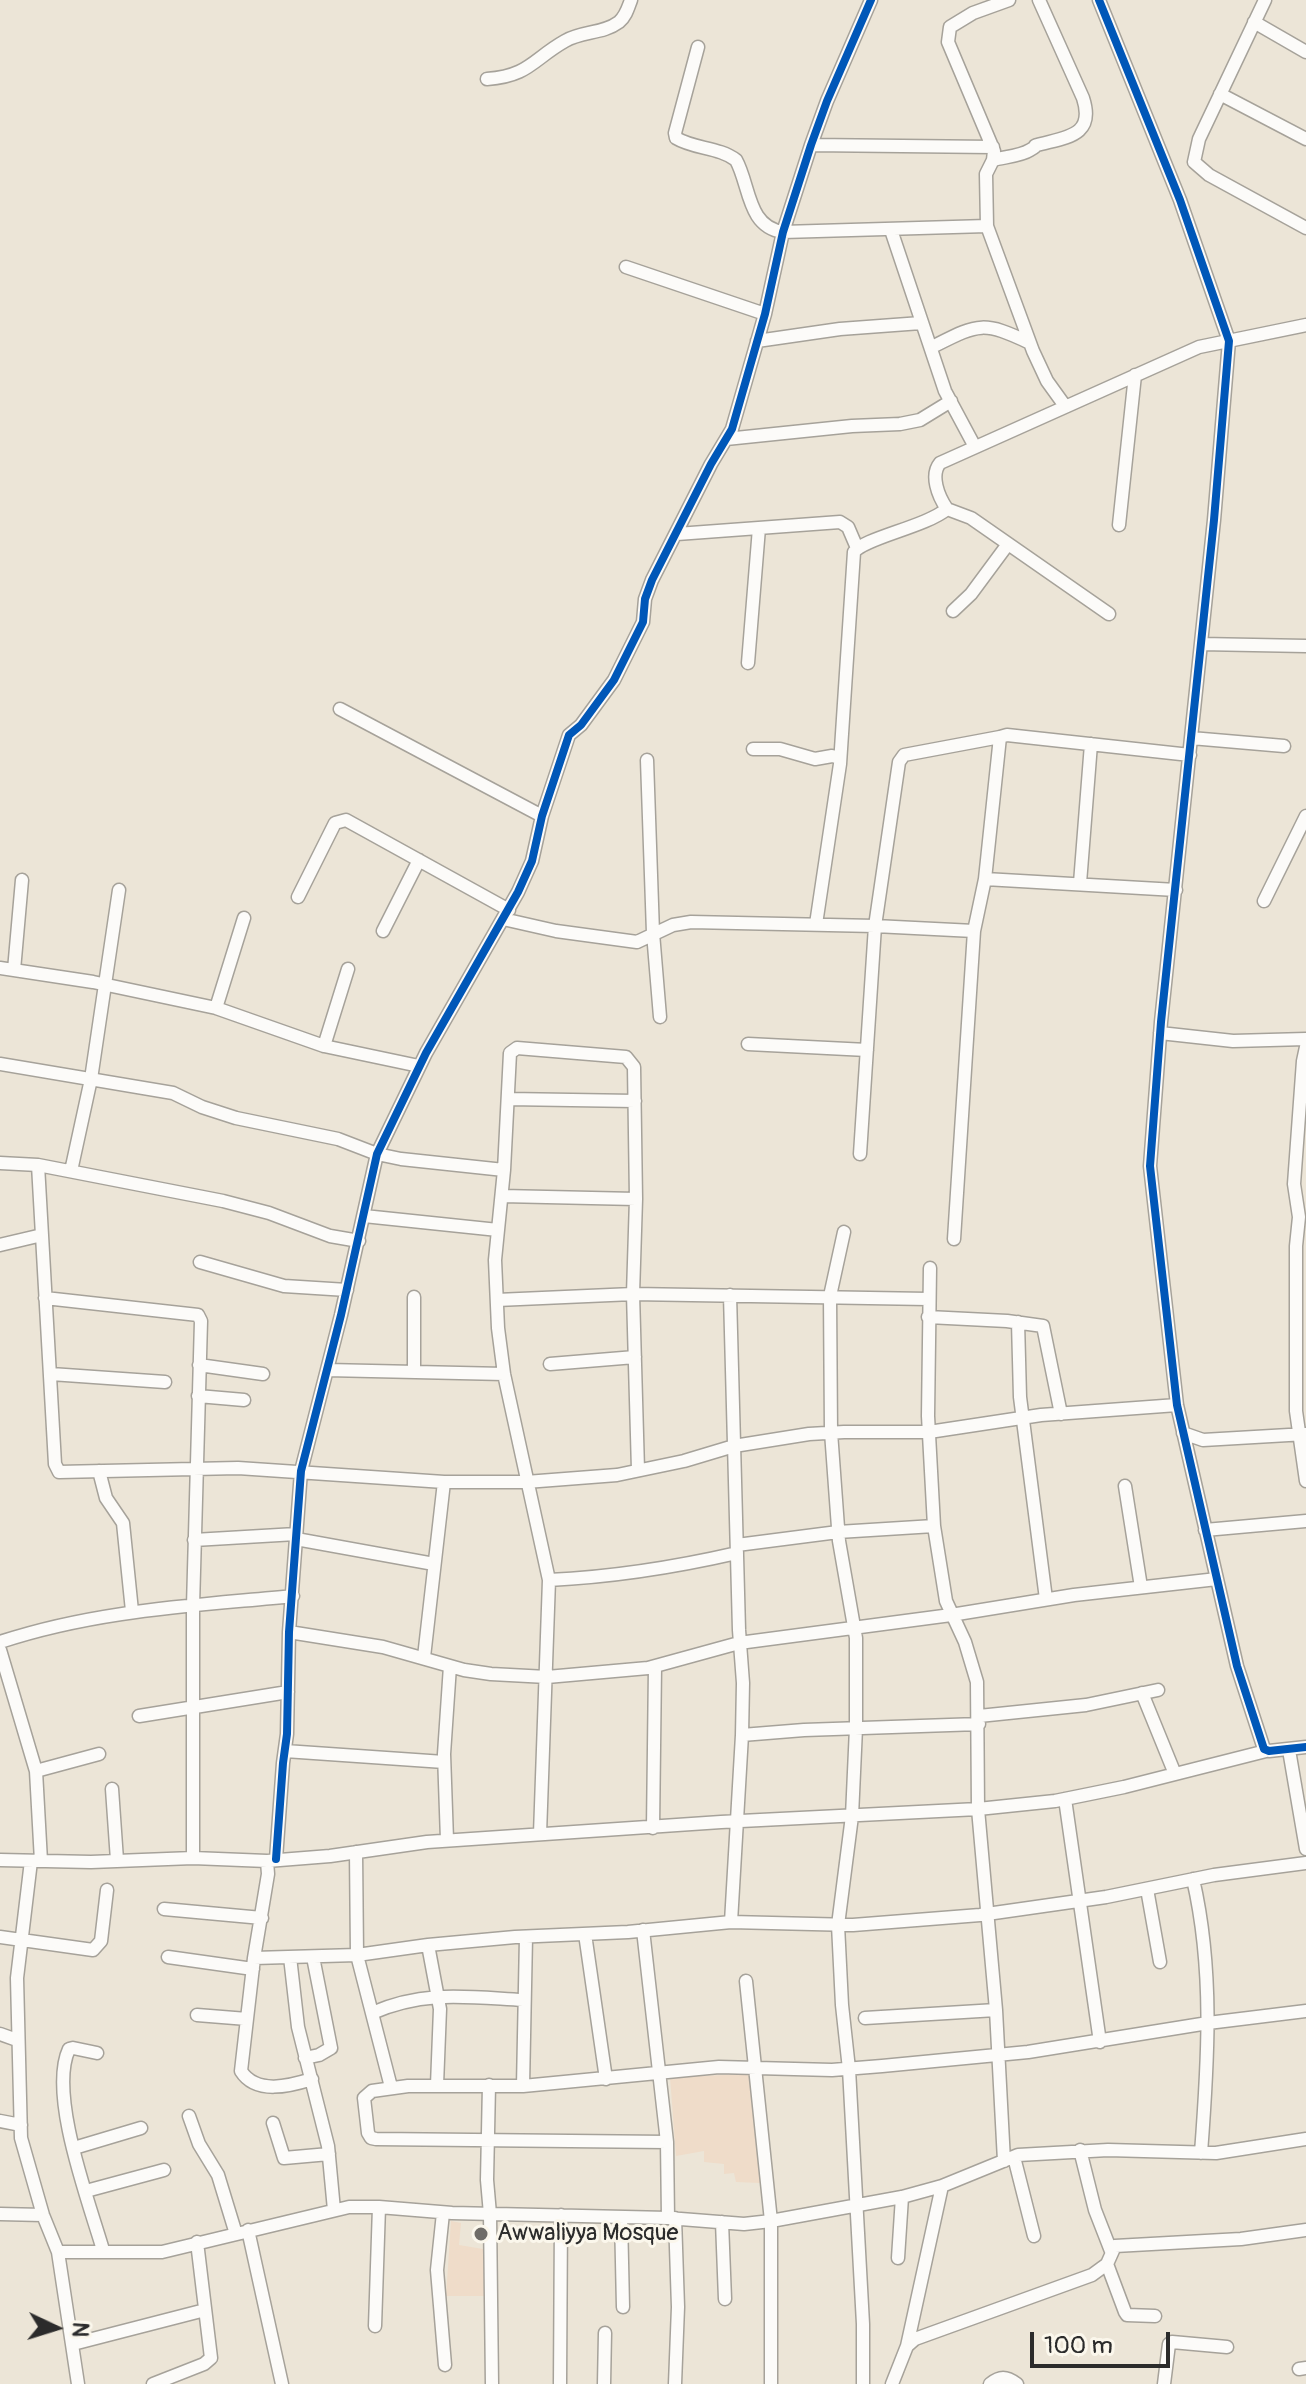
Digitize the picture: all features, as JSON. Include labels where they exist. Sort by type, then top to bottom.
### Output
[{"type":"street","points":[[487,79],[512,75],[535,64],[567,40],[615,24],[625,16],[631,0]]},
{"type":"street","points":[[312,2079],[272,2087],[244,2077],[241,2071],[253,1964],[285,1751],[289,1632],[301,1471],[359,1241],[377,1154],[419,1066],[506,914],[532,861],[542,816],[569,735],[581,725],[614,680],[643,622],[645,599],[652,580],[726,439],[765,314],[783,232],[811,145],[870,0]]},
{"type":"street","points":[[1009,0],[973,13],[950,27],[948,42],[993,153],[986,174],[987,226],[1030,343],[1047,381],[1065,406]]},
{"type":"street","points":[[811,145],[993,153],[1029,151],[1038,144],[1071,137],[1086,121],[1087,111],[1039,0]]},
{"type":"street","points":[[1099,0],[1180,200],[1229,341],[1160,1033],[1150,1166],[1177,1405],[1237,1666],[1266,1751]]},
{"type":"street","points":[[1261,1],[1193,156],[1197,167],[1306,228]]},
{"type":"street","points":[[1254,22],[1306,52]]},
{"type":"street","points":[[698,47],[676,138],[687,144],[725,153],[736,160],[748,197],[761,222],[771,231],[987,226]]},
{"type":"street","points":[[1220,94],[1306,139]]},
{"type":"street","points":[[891,230],[921,323],[951,401],[975,447]]},
{"type":"street","points":[[626,267],[765,314]]},
{"type":"street","points":[[757,341],[840,329],[921,323]]},
{"type":"street","points":[[1109,614],[971,518],[947,509],[933,474],[936,467],[1199,347],[1306,325]]},
{"type":"street","points":[[932,347],[977,326],[991,327],[1030,343]]},
{"type":"street","points":[[1119,525],[1135,375]]},
{"type":"street","points":[[726,439],[900,424],[920,420],[951,401]]},
{"type":"street","points":[[816,924],[840,758],[854,552],[857,548],[938,517],[947,509]]},
{"type":"street","points":[[677,534],[840,522],[848,527],[857,548]]},
{"type":"street","points":[[748,663],[759,528]]},
{"type":"street","points":[[953,611],[971,594],[1008,544]]},
{"type":"street","points":[[1201,644],[1306,646]]},
{"type":"street","points":[[340,709],[542,816]]},
{"type":"street","points":[[860,1154],[875,926],[894,780],[901,757],[1007,735],[1190,755]]},
{"type":"street","points":[[954,1239],[974,931],[985,879],[1000,737]]},
{"type":"street","points":[[1191,738],[1284,746]]},
{"type":"street","points":[[1080,883],[1091,744]]},
{"type":"street","points":[[753,749],[780,749],[815,759],[840,758]]},
{"type":"street","points":[[647,760],[653,933],[660,1017]]},
{"type":"street","points":[[1264,901],[1306,816]]},
{"type":"street","points":[[298,897],[338,821],[350,821],[506,914],[622,942],[637,942],[673,925],[691,922],[974,931]]},
{"type":"street","points":[[383,931],[419,860]]},
{"type":"street","points":[[985,879],[1176,890]]},
{"type":"street","points":[[14,970],[22,880]]},
{"type":"street","points":[[71,1171],[91,1079],[119,890]]},
{"type":"street","points":[[216,1008],[244,918]]},
{"type":"street","points":[[0,968],[107,985],[216,1008],[324,1046],[419,1066]]},
{"type":"street","points":[[324,1046],[348,969]]},
{"type":"street","points":[[1160,1033],[1233,1041],[1306,1039]]},
{"type":"street","points":[[748,1044],[867,1050]]},
{"type":"street","points":[[1306,1047],[1301,1073],[1294,1184],[1302,1213],[1296,1411],[1303,1434],[1306,1481]]},
{"type":"street","points":[[540,1834],[549,1580],[504,1374],[495,1260],[504,1170],[510,1053],[517,1048],[626,1057],[634,1067],[636,1199],[633,1294],[638,1470]]},
{"type":"street","points":[[0,1064],[173,1093],[236,1118],[338,1139],[377,1154],[445,1166],[504,1170]]},
{"type":"street","points":[[508,1099],[635,1101]]},
{"type":"street","points":[[0,1163],[38,1165],[234,1204],[294,1221],[330,1236],[359,1241]]},
{"type":"street","points":[[38,1165],[55,1469],[59,1472],[238,1468],[444,1482],[526,1482],[617,1475],[684,1461],[734,1446],[831,1432],[929,1432],[1023,1418],[1177,1405]]},
{"type":"street","points":[[502,1196],[636,1199]]},
{"type":"street","points":[[364,1216],[498,1230]]},
{"type":"street","points":[[844,1232],[830,1296],[831,1432],[838,1532],[854,1629],[856,1728],[852,1816],[838,1925],[863,2324],[863,2384]]},
{"type":"street","points":[[0,1245],[42,1235]]},
{"type":"street","points":[[200,1262],[284,1286],[347,1290]]},
{"type":"street","points":[[930,1268],[929,1432],[934,1526],[946,1601],[974,1669],[979,1720],[978,1809],[1009,2159],[1034,2236]]},
{"type":"street","points":[[497,1300],[633,1294],[928,1299]]},
{"type":"street","points":[[730,1295],[739,1643],[743,1683],[731,1922]]},
{"type":"street","points":[[414,1297],[414,1371]]},
{"type":"street","points":[[45,1298],[198,1315],[201,1325],[193,1606],[193,1858]]},
{"type":"street","points":[[928,1317],[1018,1322],[1044,1327],[1061,1414]]},
{"type":"street","points":[[1018,1322],[1023,1418],[1046,1599]]},
{"type":"street","points":[[550,1364],[635,1357]]},
{"type":"street","points":[[199,1365],[263,1374]]},
{"type":"street","points":[[327,1370],[504,1374]]},
{"type":"street","points":[[51,1374],[165,1382]]},
{"type":"street","points":[[198,1396],[244,1400]]},
{"type":"street","points":[[1183,1433],[1203,1440],[1303,1434]]},
{"type":"street","points":[[99,1471],[106,1498],[123,1523],[132,1611]]},
{"type":"street","points":[[424,1657],[444,1482]]},
{"type":"street","points":[[1125,1486],[1141,1587]]},
{"type":"street","points":[[1205,1530],[1306,1521]]},
{"type":"street","points":[[549,1580],[593,1578],[702,1561],[737,1549],[838,1532],[934,1526]]},
{"type":"street","points":[[194,1540],[296,1536],[434,1564]]},
{"type":"street","points":[[289,1632],[383,1647],[491,1674],[547,1677],[655,1667],[739,1643],[854,1629],[1046,1599],[1217,1579]]},
{"type":"street","points":[[0,1642],[62,1623],[132,1611],[293,1596]]},
{"type":"street","points":[[0,1650],[36,1771],[36,1861],[17,1978],[21,2125],[25,2156],[58,2252],[78,2384]]},
{"type":"street","points":[[447,1840],[444,1762],[450,1666]]},
{"type":"street","points":[[653,1828],[655,1667]]},
{"type":"street","points":[[742,1735],[979,1720],[1086,1705],[1158,1690]]},
{"type":"street","points":[[139,1716],[288,1692]]},
{"type":"street","points":[[1142,1693],[1175,1774]]},
{"type":"street","points":[[0,1860],[271,1860],[447,1840],[978,1809],[1065,1799],[1266,1751],[1306,1747]]},
{"type":"street","points":[[1289,1750],[1306,1849]]},
{"type":"street","points":[[285,1751],[444,1762]]},
{"type":"street","points":[[36,1771],[99,1754]]},
{"type":"street","points":[[112,1789],[127,1860]]},
{"type":"street","points":[[1065,1799],[1100,2042]]},
{"type":"street","points":[[356,1852],[357,1955],[391,2087]]},
{"type":"street","points":[[168,1957],[253,1964],[290,1957],[357,1955],[428,1945],[731,1922],[838,1925],[987,1914],[1080,1902],[1193,1879],[1306,1863]]},
{"type":"street","points":[[1193,1879],[1207,1960],[1208,2078],[1201,2153]]},
{"type":"street","points":[[1147,1889],[1160,1962]]},
{"type":"street","points":[[0,1937],[93,1950],[101,1941],[107,1890]]},
{"type":"street","points":[[164,1909],[262,1918]]},
{"type":"street","points":[[643,1930],[667,2142],[678,2307],[675,2384]]},
{"type":"street","points":[[585,1934],[606,2079]]},
{"type":"street","points":[[523,2086],[526,1937]]},
{"type":"street","points":[[428,1945],[439,1996],[437,2085]]},
{"type":"street","points":[[290,1957],[298,2027],[329,2154],[334,2210]]},
{"type":"street","points":[[305,2058],[331,2048],[313,1957]]},
{"type":"street","points":[[746,1981],[771,2221],[771,2384]]},
{"type":"street","points":[[372,2013],[392,2005],[439,1996],[523,2000]]},
{"type":"street","points":[[865,2018],[996,2010]]},
{"type":"street","points":[[667,2142],[371,2138],[364,2098],[372,2091],[391,2087],[523,2086],[719,2067],[849,2069],[999,2055],[1306,2011]]},
{"type":"street","points":[[197,2015],[247,2019]]},
{"type":"street","points":[[0,2034],[17,2040]]},
{"type":"street","points":[[97,2053],[69,2049],[62,2081],[74,2148],[103,2250]]},
{"type":"street","points":[[489,2085],[487,2180],[492,2384]]},
{"type":"street","points":[[189,2116],[199,2144],[218,2175],[242,2232],[282,2384]]},
{"type":"street","points":[[0,2121],[21,2125]]},
{"type":"street","points":[[273,2123],[284,2158],[329,2154]]},
{"type":"street","points":[[74,2148],[141,2128]]},
{"type":"street","points":[[58,2252],[103,2250],[152,2253],[334,2210],[379,2207],[443,2213],[771,2221],[902,2197],[942,2186],[1009,2159],[1080,2150],[1234,2151],[1306,2139]]},
{"type":"street","points":[[1080,2150],[1095,2210],[1111,2251]]},
{"type":"street","points":[[86,2191],[164,2170]]},
{"type":"street","points":[[892,2384],[907,2346],[942,2186]]},
{"type":"street","points":[[898,2258],[902,2197]]},
{"type":"street","points":[[375,2326],[379,2207]]},
{"type":"street","points":[[443,2213],[437,2270],[445,2365]]},
{"type":"street","points":[[0,2214],[43,2215]]},
{"type":"street","points":[[560,2384],[561,2215]]},
{"type":"street","points":[[621,2217],[623,2307]]},
{"type":"street","points":[[722,2222],[725,2299]]},
{"type":"street","points":[[907,2346],[915,2339],[1092,2275],[1107,2264],[1111,2251],[1120,2244],[1241,2239],[1306,2230]]},
{"type":"street","points":[[153,2384],[173,2380],[211,2358],[197,2242]]},
{"type":"street","points":[[1107,2264],[1127,2315],[1155,2316]]},
{"type":"street","points":[[73,2344],[205,2310]]},
{"type":"street","points":[[604,2384],[605,2333]]},
{"type":"street","points":[[1164,2384],[1169,2344],[1227,2347]]},
{"type":"street","points":[[990,2384],[1003,2377],[1017,2384]]},
{"type":"shaded area","points":[[752,2074],[760,2183],[736,2182],[734,2173],[724,2174],[724,2164],[704,2162],[704,2151],[676,2156],[670,2077]]},
{"type":"shaded area","points":[[451,2221],[461,2223],[459,2245],[489,2250],[489,2296],[446,2296]]},
{"type":"cycle path","points":[[276,1859],[287,1734],[289,1632],[301,1471],[341,1315],[377,1154],[426,1053],[518,892],[532,861],[542,816],[569,735],[581,725],[614,680],[643,622],[645,599],[652,580],[732,429],[765,314],[783,232],[811,145],[871,0]]},
{"type":"cycle path","points":[[1099,0],[1180,200],[1229,341],[1214,520],[1161,1022],[1150,1166],[1177,1405],[1237,1666],[1264,1749],[1306,1747]]},
{"type":"place","name":"Awwaliyya Mosque","points":[[481,2234]]}]
